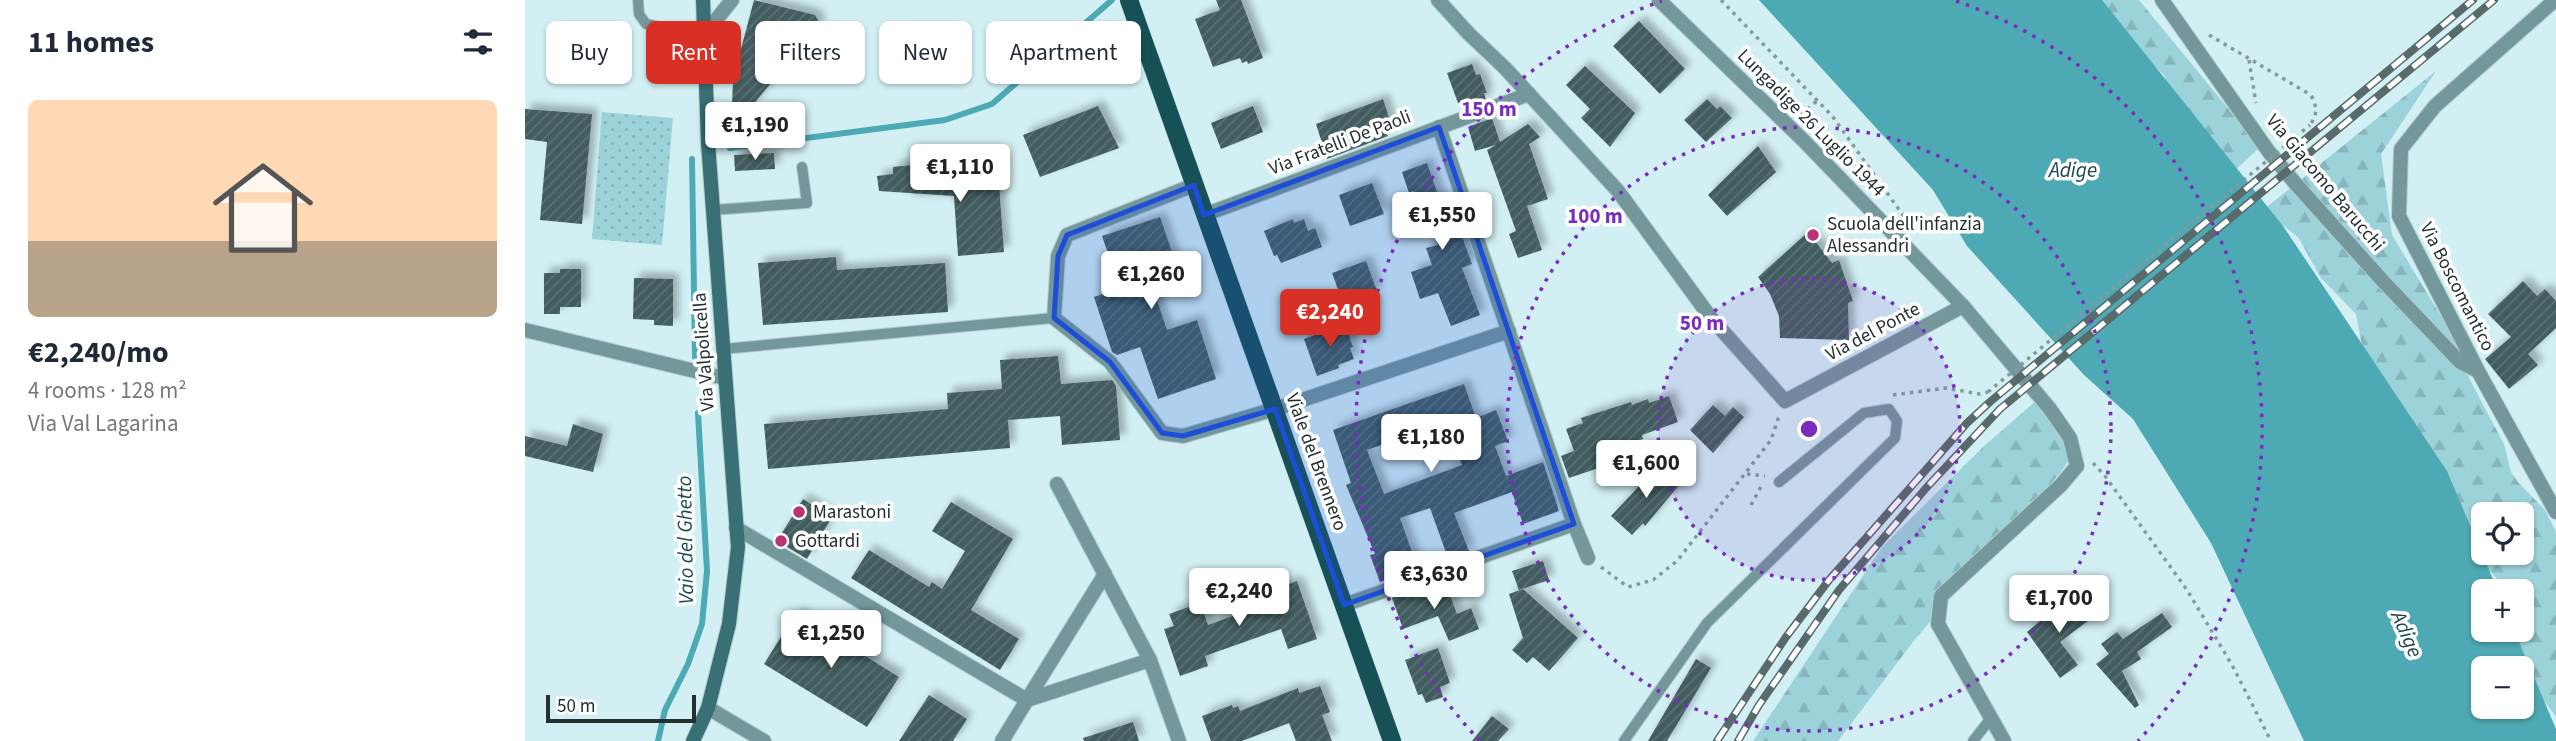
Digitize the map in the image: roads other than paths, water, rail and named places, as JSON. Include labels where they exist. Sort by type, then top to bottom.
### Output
[{"type":"main road","name":"Via Valpolicella","points":[[703,0],[703,21]]},
{"type":"main road","name":"Viale del Brennero","points":[[1129,0],[1392,741]]},
{"type":"main road","name":"Via Valpolicella","points":[[693,741],[708,708],[729,624],[738,547],[724,378],[706,84]]},
{"type":"street","points":[[715,21],[731,0]]},
{"type":"street","points":[[1438,0],[1529,94]]},
{"type":"street","name":"Lungadige 26 Luglio 1944","points":[[1659,0],[1789,126],[1963,306]]},
{"type":"street","name":"Via Giacomo Barucchi","points":[[2162,0],[2295,183],[2460,362],[2478,371]]},
{"type":"street","name":"Via Boscomantico","points":[[2555,0],[2435,106],[2401,149],[2399,216],[2478,371],[2556,512]]},
{"type":"street","name":"Via Fratelli De Paoli","points":[[1204,215],[1529,94]]},
{"type":"street","name":"Via del Ponte","points":[[1529,94],[1618,191],[1711,318],[1785,401],[1963,306]]},
{"type":"street","points":[[1439,127],[1574,524],[1588,558]]},
{"type":"street","points":[[1194,185],[1067,235],[1058,256],[1054,318],[1110,362],[1162,433],[1183,436],[1275,409],[1509,331]]},
{"type":"street","points":[[1963,306],[2050,409],[2070,438],[2077,466],[2061,485],[1941,596],[1938,624],[2004,741]]},
{"type":"street","points":[[525,330],[724,378]]},
{"type":"street","points":[[1057,484],[1150,660],[1179,741]]},
{"type":"street","points":[[1344,605],[1574,524]]},
{"type":"street","points":[[736,528],[1027,700],[1150,660]]},
{"type":"street","points":[[1002,741],[1105,575]]},
{"type":"street","points":[[708,708],[764,741]]},
{"type":"lane","points":[[638,0],[639,14],[646,24]]},
{"type":"lane","points":[[713,210],[807,203],[802,167]]},
{"type":"lane","points":[[723,349],[1054,318]]},
{"type":"lane","points":[[1624,741],[1707,623],[1895,438],[1897,421],[1889,409],[1864,413],[1779,482]]},
{"type":"lane","points":[[1973,741],[1991,718]]},
{"type":"water","name":"Adige","points":[[1759,0],[2102,0],[2283,226],[2447,471],[2471,527],[2471,565],[2487,565],[2493,579],[2471,579],[2471,642],[2519,642],[2525,656],[2471,656],[2471,719],[2534,719],[2534,677],[2556,729],[2556,741],[2304,741],[2211,543],[2133,419],[2084,375],[1967,246],[1933,190]]},
{"type":"waterway","name":"Vaio del Ghetto","points":[[730,148],[945,120],[992,104],[1112,0]]},
{"type":"waterway","name":"Vaio del Ghetto","points":[[692,159],[695,357]]},
{"type":"waterway","name":"Vaio del Ghetto","points":[[658,741],[665,710],[688,664],[702,624],[707,571],[698,413]]},
{"type":"railway","points":[[1717,741],[1786,637],[1829,580],[1967,423],[2473,0]]},
{"type":"railway","points":[[1738,741],[1759,705],[1839,590],[1927,487],[2000,409],[2494,0]]},
{"type":"place","name":"Scuola dell'infanzia Alessandri","points":[[1813,235]]},
{"type":"place","name":"Marastoni","points":[[799,512]]},
{"type":"place","name":"Gottardi","points":[[781,541]]}]
